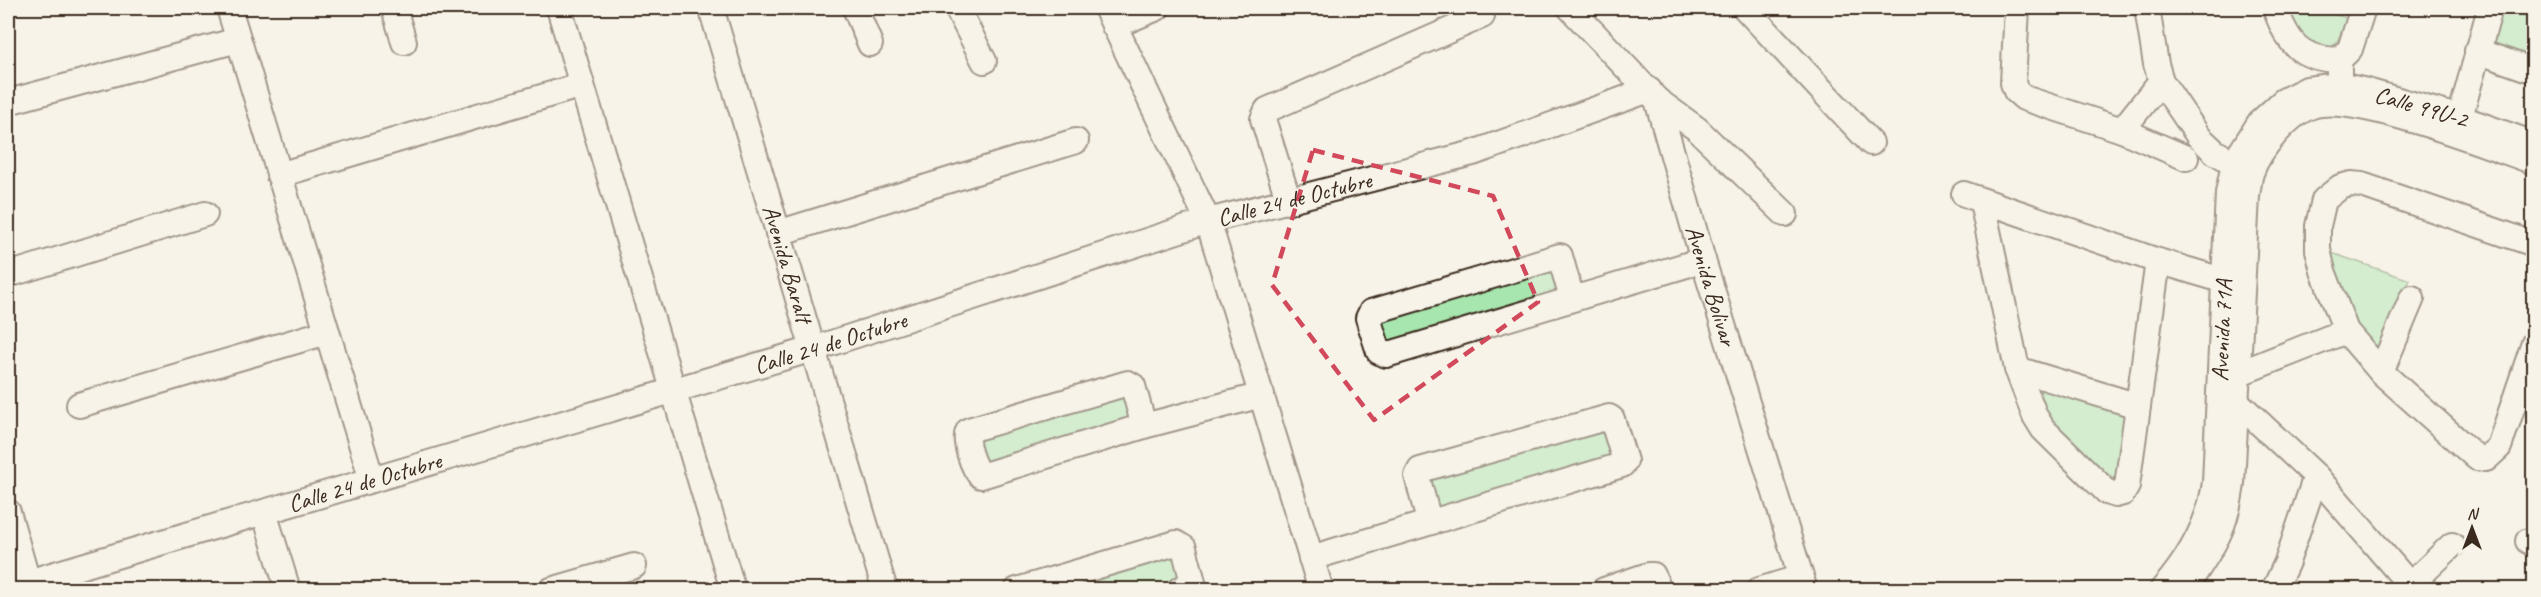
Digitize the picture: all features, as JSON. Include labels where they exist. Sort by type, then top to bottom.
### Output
[{"type":"street","points":[[229,8],[372,480]]},
{"type":"street","points":[[394,8],[404,42]]},
{"type":"street","points":[[559,8],[733,590]]},
{"type":"street","name":"Avenida Baralt","points":[[711,8],[885,590]]},
{"type":"street","points":[[855,8],[870,44]]},
{"type":"street","points":[[957,8],[984,61]]},
{"type":"street","points":[[1157,8],[1110,17],[1208,221],[1321,590]]},
{"type":"street","points":[[1745,8],[1871,143]]},
{"type":"street","points":[[2018,8],[2013,83],[2016,91],[2024,98],[2122,130],[2186,158]]},
{"type":"street","points":[[2147,8],[2161,81],[2199,137],[2215,152],[2242,168]]},
{"type":"street","points":[[2275,8],[2285,34],[2301,52],[2320,60],[2339,60]]},
{"type":"street","points":[[2339,95],[2339,60],[2350,49],[2363,8]]},
{"type":"street","points":[[2458,126],[2490,8]]},
{"type":"street","name":"Avenida Bolivar","points":[[1582,12],[1653,95],[1803,583]]},
{"type":"street","points":[[1289,202],[1263,119],[1267,110],[1482,16]]},
{"type":"street","points":[[8,102],[238,40]]},
{"type":"street","points":[[2477,51],[2534,71]]},
{"type":"street","points":[[2122,130],[2161,81]]},
{"type":"street","points":[[279,175],[582,85]]},
{"type":"street","points":[[1653,95],[1697,129],[1785,214]]},
{"type":"street","name":"Calle 24 de Octubre","points":[[18,585],[813,349],[1208,221],[1473,153],[1653,95]]},
{"type":"street","name":"Calle 99U-2","points":[[2310,97],[2339,95],[2534,144]]},
{"type":"street","name":"Avenida 71A","points":[[2183,590],[2221,534],[2228,515],[2227,389],[2232,281],[2228,193],[2242,168],[2260,122],[2283,101],[2310,97]]},
{"type":"street","name":"Calle 99U-2","points":[[2458,126],[2534,162]]},
{"type":"street","points":[[778,233],[1076,141]]},
{"type":"street","points":[[2534,244],[2362,185],[2351,184],[2340,187],[2324,200],[2318,226],[2318,250],[2346,331],[2381,372],[2467,452],[2486,459],[2499,447],[2534,344]]},
{"type":"street","points":[[2158,261],[2127,486],[2123,493],[2116,495],[2107,492],[2043,429],[2035,416],[2018,369],[1973,198],[2158,261],[2232,281]]},
{"type":"street","points":[[8,275],[205,214]]},
{"type":"street","points":[[1572,299],[1560,256],[1371,312],[1368,318],[1379,352],[1386,355],[1703,260]]},
{"type":"street","points":[[2381,372],[2412,298]]},
{"type":"street","points":[[2346,331],[2227,389],[2316,476],[2407,587],[2452,545]]},
{"type":"street","points":[[79,405],[327,332]]},
{"type":"street","points":[[2018,369],[2138,406]]},
{"type":"street","points":[[1144,426],[1133,386],[1128,383],[969,430],[966,438],[976,471],[981,476],[1144,426],[1262,395]]},
{"type":"street","name":"Avenida 71A","points":[[2162,590],[2177,572],[2206,525],[2212,508],[2227,389]]},
{"type":"street","points":[[1311,558],[1622,465],[1625,461],[1612,419],[1609,417],[1420,470],[1417,476],[1429,521]]},
{"type":"street","points":[[2274,590],[2287,562],[2316,476]]},
{"type":"street","points":[[8,512],[18,585]]},
{"type":"street","points":[[264,512],[288,590]]},
{"type":"street","points":[[1017,590],[1176,543],[1184,548],[1193,582],[1179,590]]},
{"type":"street","points":[[552,590],[634,566]]},
{"type":"street","points":[[1604,590],[1648,575],[1653,575],[1659,590]]},
{"type":"street","points":[[1759,590],[1803,583]]},
{"type":"highlighted area","points":[[1313,150],[1493,196],[1538,302],[1374,420],[1272,285]]},
{"type":"green space","points":[[2285,8],[2310,8],[2347,18],[2338,40],[2326,53],[2299,36],[2290,23]]},
{"type":"green space","points":[[2503,8],[2533,8],[2533,38],[2525,58],[2491,46]]},
{"type":"green space","points":[[2329,252],[2410,280],[2378,359],[2357,340]]},
{"type":"green space","points":[[1555,268],[1562,296],[1387,345],[1380,319]]},
{"type":"green space","points":[[2034,383],[2126,407],[2114,487],[2043,413]]},
{"type":"green space","points":[[1128,390],[1134,421],[983,464],[974,438]]},
{"type":"green space","points":[[1604,429],[1611,458],[1437,509],[1428,478]]},
{"type":"green space","points":[[1176,553],[1184,581],[1155,589],[1046,590]]}]
